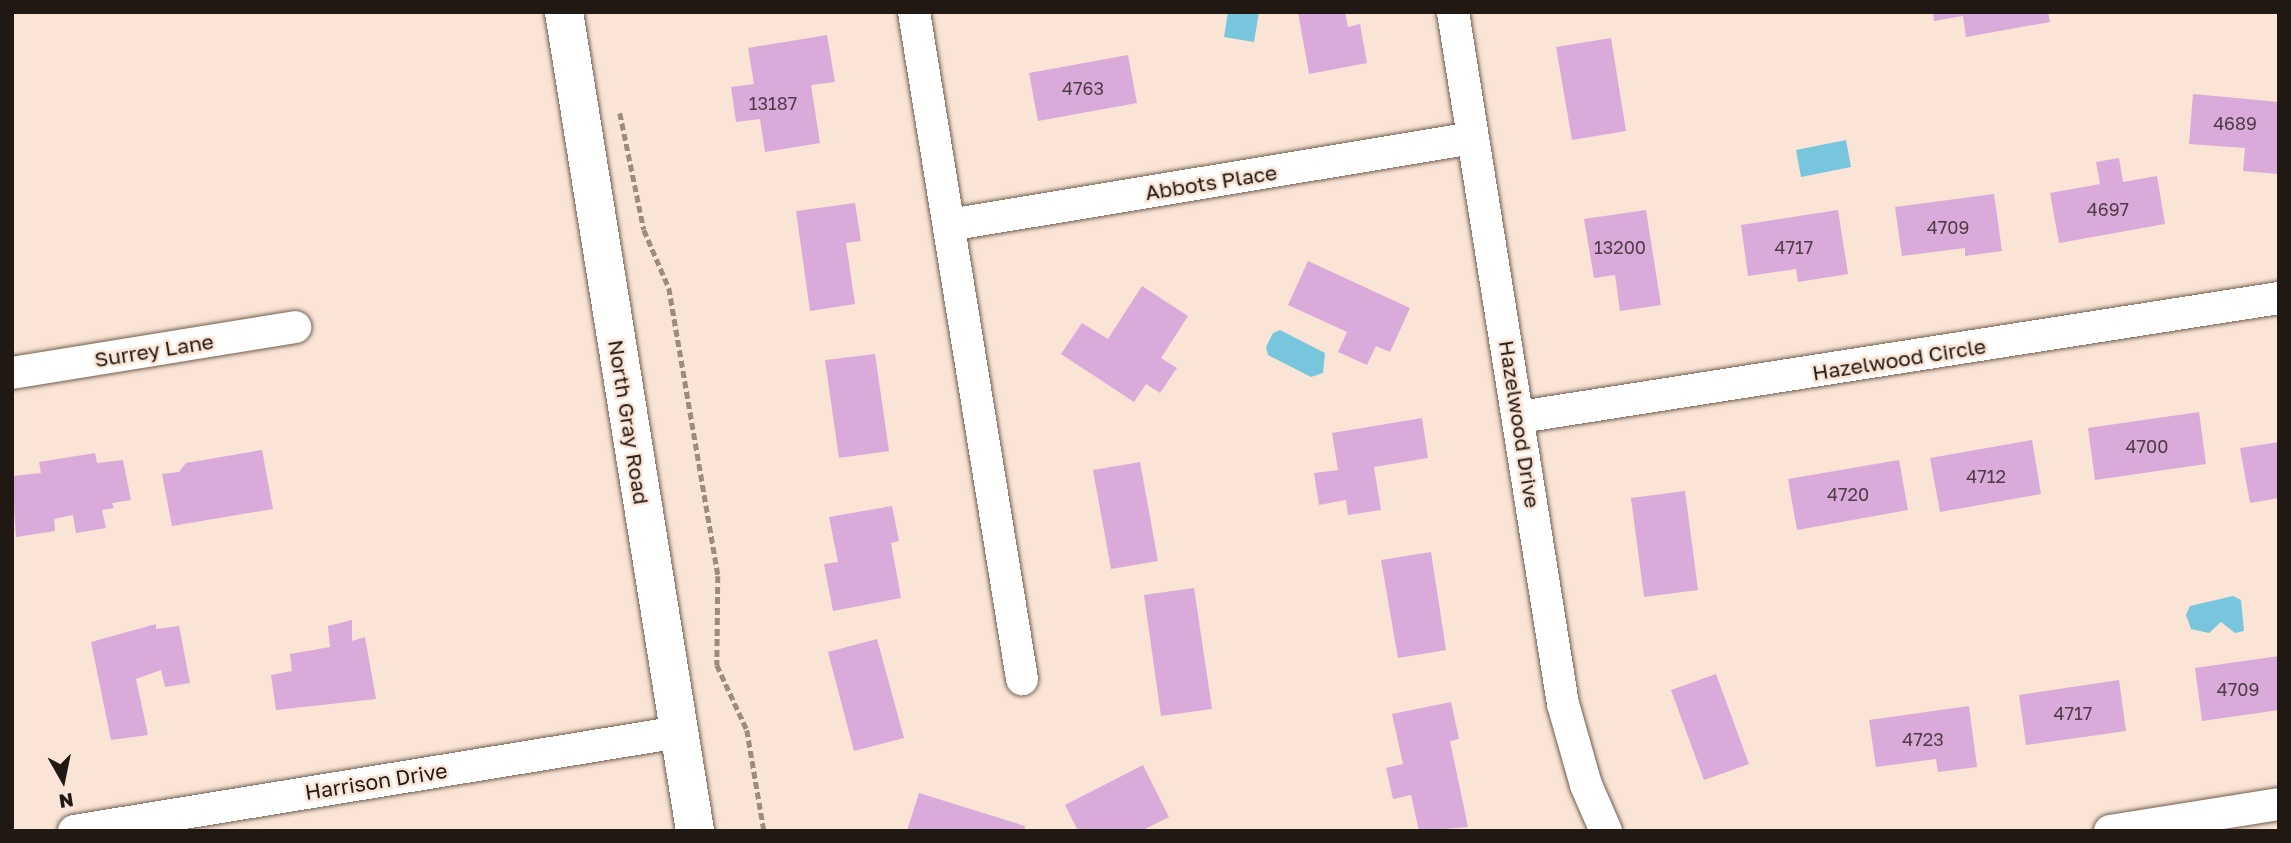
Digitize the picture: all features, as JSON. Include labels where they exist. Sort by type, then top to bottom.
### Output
[{"type":"street","name":"North Gray Road","points":[[564,12],[695,831]]},
{"type":"street","points":[[915,12],[1022,679]]},
{"type":"street","name":"Hazelwood Drive","points":[[1453,12],[1520,417],[1563,705],[1586,785],[1606,831]]},
{"type":"street","name":"Abbots Place","points":[[949,225],[1473,138]]},
{"type":"street","name":"Hazelwood Circle","points":[[1520,417],[2279,298]]},
{"type":"street","name":"Surrey Lane","points":[[12,373],[295,327]]},
{"type":"street","name":"Harrison Drive","points":[[74,831],[679,732]]},
{"type":"street","points":[[2110,831],[2279,804]]},
{"type":"path","points":[[618,105],[644,230],[669,288],[718,576],[717,665],[747,730],[764,831]]},
{"type":"water","points":[[1228,12],[1259,12],[1254,42],[1224,37]]},
{"type":"water","points":[[1846,140],[1851,167],[1801,177],[1796,150]]},
{"type":"water","points":[[1280,330],[1325,353],[1323,373],[1311,377],[1268,355],[1266,347],[1273,333]]},
{"type":"water","points":[[2233,596],[2241,600],[2244,631],[2235,633],[2221,622],[2209,633],[2191,629],[2186,615],[2190,606]]},
{"type":"building","points":[[1298,12],[1345,12],[1348,27],[1360,24],[1367,63],[1309,74]]},
{"type":"building","points":[[1933,12],[2048,12],[2050,22],[1966,37],[1963,16],[1934,21]]},
{"type":"building","points":[[827,35],[835,82],[811,85],[820,143],[765,152],[760,119],[736,122],[731,87],[754,84],[748,48]]},
{"type":"building","points":[[1611,38],[1626,131],[1572,140],[1556,47]]},
{"type":"building","points":[[1128,55],[1137,103],[1038,121],[1029,73]]},
{"type":"building","points":[[2193,94],[2279,102],[2278,174],[2243,171],[2245,148],[2189,144]]},
{"type":"building","points":[[2119,158],[2123,182],[2157,176],[2165,224],[2059,243],[2050,193],[2100,184],[2096,162]]},
{"type":"building","points":[[1994,194],[2002,251],[1965,256],[1965,248],[1902,256],[1895,207]]},
{"type":"building","points":[[855,203],[861,241],[846,243],[855,304],[810,311],[796,211]]},
{"type":"building","points":[[1646,210],[1661,305],[1620,311],[1615,275],[1594,278],[1584,219]]},
{"type":"building","points":[[1838,210],[1848,274],[1798,282],[1796,269],[1748,276],[1741,225]]},
{"type":"building","points":[[1308,261],[1410,308],[1390,352],[1376,346],[1367,365],[1338,352],[1347,332],[1288,305]]},
{"type":"building","points":[[1142,286],[1188,316],[1161,358],[1177,368],[1160,393],[1146,384],[1134,402],[1061,354],[1082,323],[1108,339]]},
{"type":"building","points":[[875,354],[889,451],[839,458],[825,360]]},
{"type":"building","points":[[2199,412],[2206,464],[2095,480],[2088,428]]},
{"type":"building","points":[[1422,418],[1428,458],[1374,467],[1381,510],[1348,515],[1346,500],[1319,505],[1314,473],[1338,470],[1332,433]]},
{"type":"building","points":[[2032,440],[2041,494],[1940,512],[1930,458]]},
{"type":"building","points":[[2279,442],[2279,498],[2250,503],[2240,448]]},
{"type":"building","points":[[262,450],[273,509],[172,526],[162,474],[179,472],[186,463]]},
{"type":"building","points":[[95,453],[97,463],[123,460],[131,500],[112,503],[114,508],[102,510],[106,528],[76,533],[73,515],[54,519],[55,531],[16,537],[12,476],[41,473],[39,462]]},
{"type":"building","points":[[1899,460],[1908,510],[1797,530],[1788,479]]},
{"type":"building","points":[[1140,462],[1158,561],[1111,569],[1093,470]]},
{"type":"building","points":[[1685,491],[1698,590],[1644,597],[1631,498]]},
{"type":"building","points":[[892,506],[899,541],[891,543],[901,598],[833,611],[824,564],[838,562],[829,517]]},
{"type":"building","points":[[1431,552],[1446,650],[1398,658],[1381,560]]},
{"type":"building","points":[[1194,588],[1212,709],[1161,716],[1144,595]]},
{"type":"building","points":[[352,620],[352,641],[365,637],[376,699],[276,710],[271,675],[292,671],[290,654],[330,647],[328,626]]},
{"type":"building","points":[[156,624],[156,629],[179,626],[190,683],[165,687],[161,670],[136,679],[148,735],[111,740],[91,642]]},
{"type":"building","points":[[877,639],[904,738],[854,751],[828,652]]},
{"type":"building","points":[[2279,656],[2279,710],[2202,721],[2195,668]]},
{"type":"building","points":[[1716,674],[1749,764],[1704,780],[1671,690]]},
{"type":"building","points":[[2119,680],[2126,731],[2026,745],[2019,695]]},
{"type":"building","points":[[1451,702],[1459,739],[1450,741],[1468,827],[1419,831],[1411,795],[1393,799],[1386,768],[1403,764],[1392,714]]},
{"type":"building","points":[[1969,706],[1977,767],[1938,772],[1936,759],[1876,767],[1869,720]]},
{"type":"building","points":[[1143,765],[1169,817],[1141,831],[1078,831],[1065,805]]},
{"type":"building","points":[[919,793],[1025,826],[1024,831],[907,831]]}]
